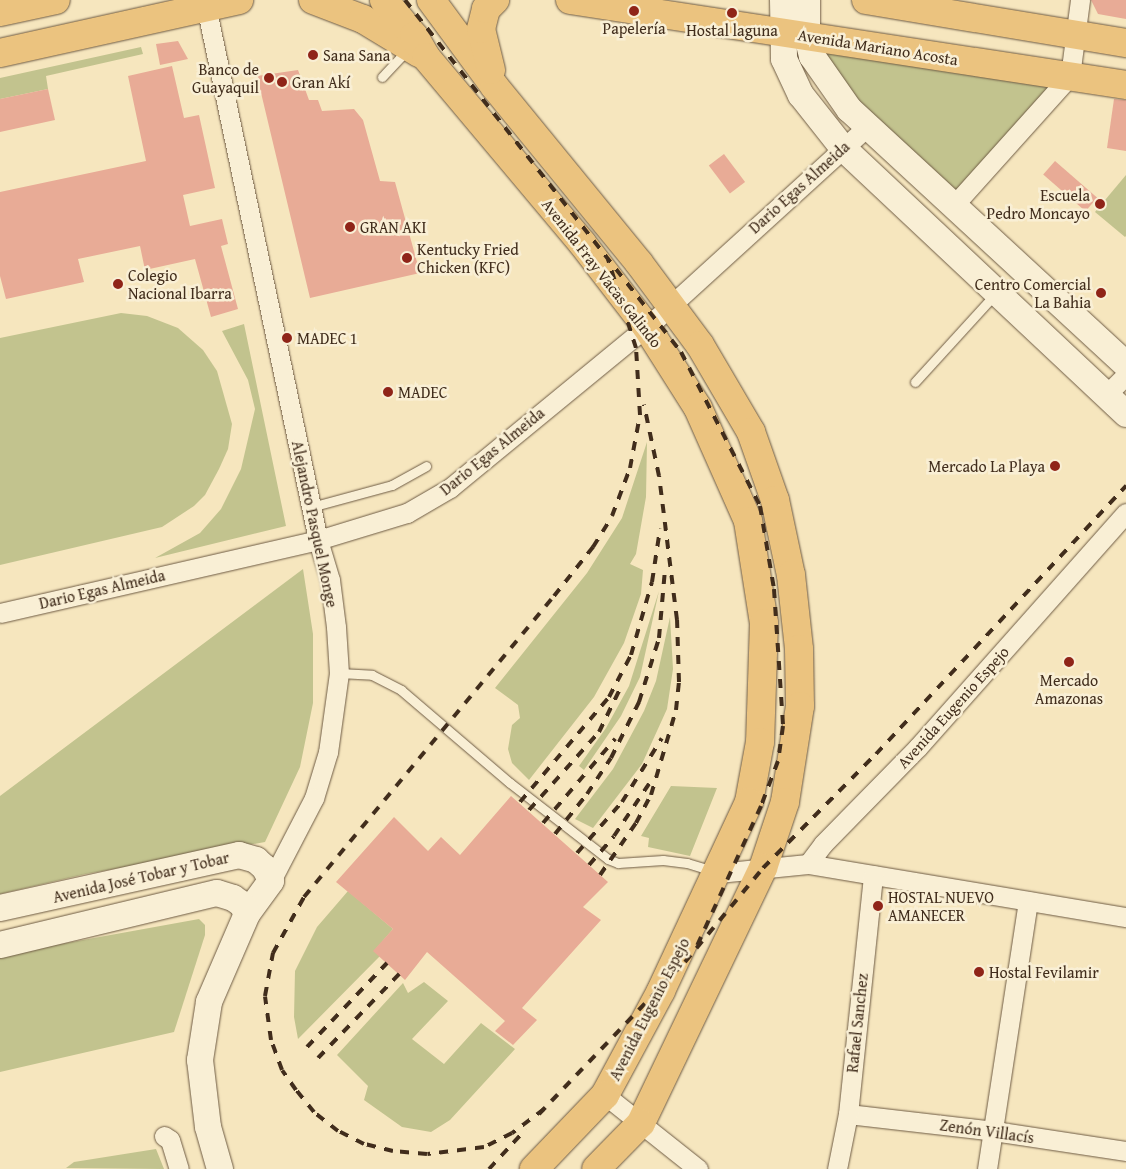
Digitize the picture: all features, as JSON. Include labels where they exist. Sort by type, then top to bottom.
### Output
[{"type":"main road","points":[[0,12],[56,0]]},
{"type":"main road","points":[[0,53],[239,0]]},
{"type":"main road","points":[[313,0],[341,9],[418,52]]},
{"type":"main road","name":"Avenida Fray Vacas Galindo","points":[[384,0],[414,36],[418,52],[582,243],[646,326],[698,408],[748,521],[764,623],[760,742],[749,802],[718,873]]},
{"type":"main road","name":"Avenida Fray Vacas Galindo","points":[[431,0],[495,86],[700,345],[751,432],[775,500],[791,576],[799,649],[800,706],[785,802],[763,868]]},
{"type":"main road","points":[[495,0],[486,9],[481,28],[495,86]]},
{"type":"main road","name":"Avenida Mariano Acosta","points":[[570,0],[1126,85]]},
{"type":"main road","points":[[866,0],[1074,36],[1126,43]]},
{"type":"main road","points":[[596,1169],[640,1123],[763,868]]},
{"type":"main road","name":"Avenida Eugenio Espejo","points":[[534,1169],[604,1095],[661,991],[718,873]]},
{"type":"street","points":[[782,0],[794,34],[812,56],[849,109],[866,128],[955,204],[1126,365]]},
{"type":"street","points":[[808,0],[784,59],[801,95],[842,147],[1126,414]]},
{"type":"street","points":[[955,204],[1070,76],[1080,0]]},
{"type":"street","name":"Alejandro Pasquel Monge","points":[[206,6],[318,540],[330,580],[339,673],[328,752],[314,798],[271,880],[247,914],[210,1002],[200,1060],[208,1127],[220,1169]]},
{"type":"street","name":"Dario Egas Almeida","points":[[0,613],[318,540],[407,513],[450,488],[646,326],[842,147],[866,128]]},
{"type":"street","points":[[1106,395],[1126,376]]},
{"type":"street","name":"Avenida Eugenio Espejo","points":[[808,864],[823,844],[918,747],[1126,513]]},
{"type":"street","name":"Avenida José Tobar y Tobar","points":[[0,908],[239,855],[256,860],[265,868],[271,880]]},
{"type":"street","points":[[718,873],[808,864],[1126,917]]},
{"type":"street","name":"Rafael Sanchez","points":[[837,1169],[848,1114],[873,875]]},
{"type":"street","name":"Avenida José Tobar y Tobar","points":[[0,945],[217,893],[233,898],[242,904],[247,914]]},
{"type":"street","points":[[987,1169],[1028,901]]},
{"type":"street","points":[[604,1095],[640,1123],[689,1166]]},
{"type":"street","name":"Zenón Villacís","points":[[848,1114],[994,1131],[1126,1151]]},
{"type":"street","points":[[164,1136],[170,1140],[179,1169]]},
{"type":"lane","points":[[382,77],[418,52]]},
{"type":"lane","points":[[915,382],[997,291]]},
{"type":"lane","points":[[311,507],[392,485],[426,466]]},
{"type":"lane","points":[[339,673],[372,675],[401,690],[510,783],[608,859],[618,863],[663,860],[687,863],[718,873]]},
{"type":"green space","points":[[141,47],[143,54],[46,76],[48,89],[0,99],[0,78]]},
{"type":"green space","points":[[820,47],[1049,78],[1050,88],[955,194],[859,107]]},
{"type":"green space","points":[[1126,175],[1126,236],[1125,237],[1095,212]]},
{"type":"green space","points":[[121,313],[147,316],[178,328],[203,350],[217,371],[232,424],[228,449],[219,469],[205,495],[194,506],[162,527],[0,565],[0,338]]},
{"type":"green space","points":[[244,324],[286,526],[155,558],[200,533],[221,509],[241,469],[255,409],[248,380],[222,331]]},
{"type":"green space","points":[[647,442],[646,497],[636,554],[630,564],[643,570],[641,594],[624,643],[594,697],[529,780],[512,763],[508,749],[512,725],[520,718],[518,705],[495,688],[587,573],[622,518]]},
{"type":"green space","points":[[303,569],[313,634],[313,703],[300,767],[265,842],[86,874],[0,894],[0,796]]},
{"type":"green space","points":[[659,591],[640,677],[621,716],[584,770],[579,766],[606,728],[629,686]]},
{"type":"green space","points":[[670,617],[673,669],[667,709],[642,764],[593,828],[575,819],[613,769],[644,711],[656,681]]},
{"type":"green space","points":[[671,786],[717,788],[690,856],[648,847],[649,838],[641,836]]},
{"type":"green space","points":[[348,891],[393,929],[374,951],[380,956],[298,1039],[294,1017],[295,971],[317,927]]},
{"type":"green space","points":[[199,919],[205,925],[205,935],[174,1032],[0,1072],[0,955]]},
{"type":"green space","points":[[424,982],[448,1001],[412,1039],[444,1064],[481,1023],[515,1049],[450,1120],[431,1132],[402,1127],[364,1100],[368,1086],[337,1055],[403,983],[408,993]]},
{"type":"green space","points":[[156,1149],[164,1169],[66,1168],[74,1162]]},
{"type":"building","points":[[1091,0],[1126,0],[1126,19],[1098,14]]},
{"type":"building","points":[[178,41],[188,59],[160,65],[156,44]]},
{"type":"building","points":[[172,66],[184,118],[199,115],[215,188],[183,195],[190,226],[222,219],[228,244],[221,246],[238,309],[211,317],[195,259],[145,270],[140,246],[78,259],[84,282],[6,299],[0,276],[0,192],[146,161],[128,76]]},
{"type":"building","name":"GRAN AKI","points":[[298,70],[309,100],[318,100],[322,111],[354,109],[363,120],[380,181],[395,182],[420,273],[310,298],[257,76]]},
{"type":"building","points":[[48,89],[55,120],[0,132],[0,99]]},
{"type":"building","points":[[1114,99],[1126,100],[1126,151],[1107,148]]},
{"type":"building","points":[[724,154],[745,182],[730,193],[709,165]]},
{"type":"building","points":[[1055,161],[1097,198],[1085,211],[1043,175]]},
{"type":"building","points":[[511,796],[608,882],[583,907],[601,920],[522,1008],[537,1020],[513,1045],[495,1031],[505,1021],[427,952],[405,980],[373,951],[393,929],[336,882],[394,817],[428,851],[441,837],[460,855]]},
{"type":"railway","points":[[405,0],[681,352],[760,506],[774,589],[783,726],[778,761],[761,806],[696,948]]},
{"type":"railway","points":[[544,1109],[512,1133],[484,1147],[427,1154],[393,1151],[364,1144],[338,1131],[314,1112],[282,1070],[271,1040],[265,996],[273,953],[304,897],[554,596],[593,547],[612,516],[630,468],[640,415],[636,348],[608,259]]},
{"type":"railway","points":[[600,875],[636,823],[651,795],[676,710],[679,682],[677,620],[659,476],[644,405]]},
{"type":"railway","points":[[539,1114],[685,962],[763,868],[876,754],[1126,486]]},
{"type":"railway","points":[[520,802],[609,697],[631,655],[652,582],[660,529]]},
{"type":"railway","points":[[555,834],[587,794],[611,758],[639,702],[659,638],[665,570]]},
{"type":"railway","points":[[529,810],[599,732],[619,691]]},
{"type":"railway","points":[[577,853],[622,802],[662,738]]},
{"type":"railway","points":[[543,823],[615,739]]},
{"type":"railway","points":[[589,865],[614,836],[649,784]]},
{"type":"railway","points":[[307,1047],[387,963]]},
{"type":"railway","points":[[318,1058],[399,974]]},
{"type":"railway","points":[[489,1169],[526,1129]]},
{"type":"place","name":"Papelería","points":[[634,11]]},
{"type":"place","name":"Hostal laguna","points":[[732,13]]},
{"type":"place","name":"Sana Sana","points":[[313,55]]},
{"type":"place","name":"Banco de Guayaquil","points":[[269,78]]},
{"type":"place","name":"Gran Akí","points":[[282,82]]},
{"type":"place","name":"Escuela Pedro Moncayo","points":[[1100,204]]},
{"type":"place","name":"GRAN AKI","points":[[350,227]]},
{"type":"place","name":"Kentucky Fried Chicken (KFC)","points":[[407,258]]},
{"type":"place","name":"Colegio Nacional Ibarra","points":[[118,284]]},
{"type":"place","name":"Centro Comercial La Bahia","points":[[1101,293]]},
{"type":"place","name":"MADEC 1","points":[[287,338]]},
{"type":"place","name":"MADEC","points":[[388,392]]},
{"type":"place","name":"Mercado La Playa","points":[[1055,466]]},
{"type":"place","name":"Mercado Amazonas","points":[[1069,662]]},
{"type":"place","name":"HOSTAL NUEVO AMANECER","points":[[878,906]]},
{"type":"place","name":"Hostal Fevilamir","points":[[979,972]]}]
